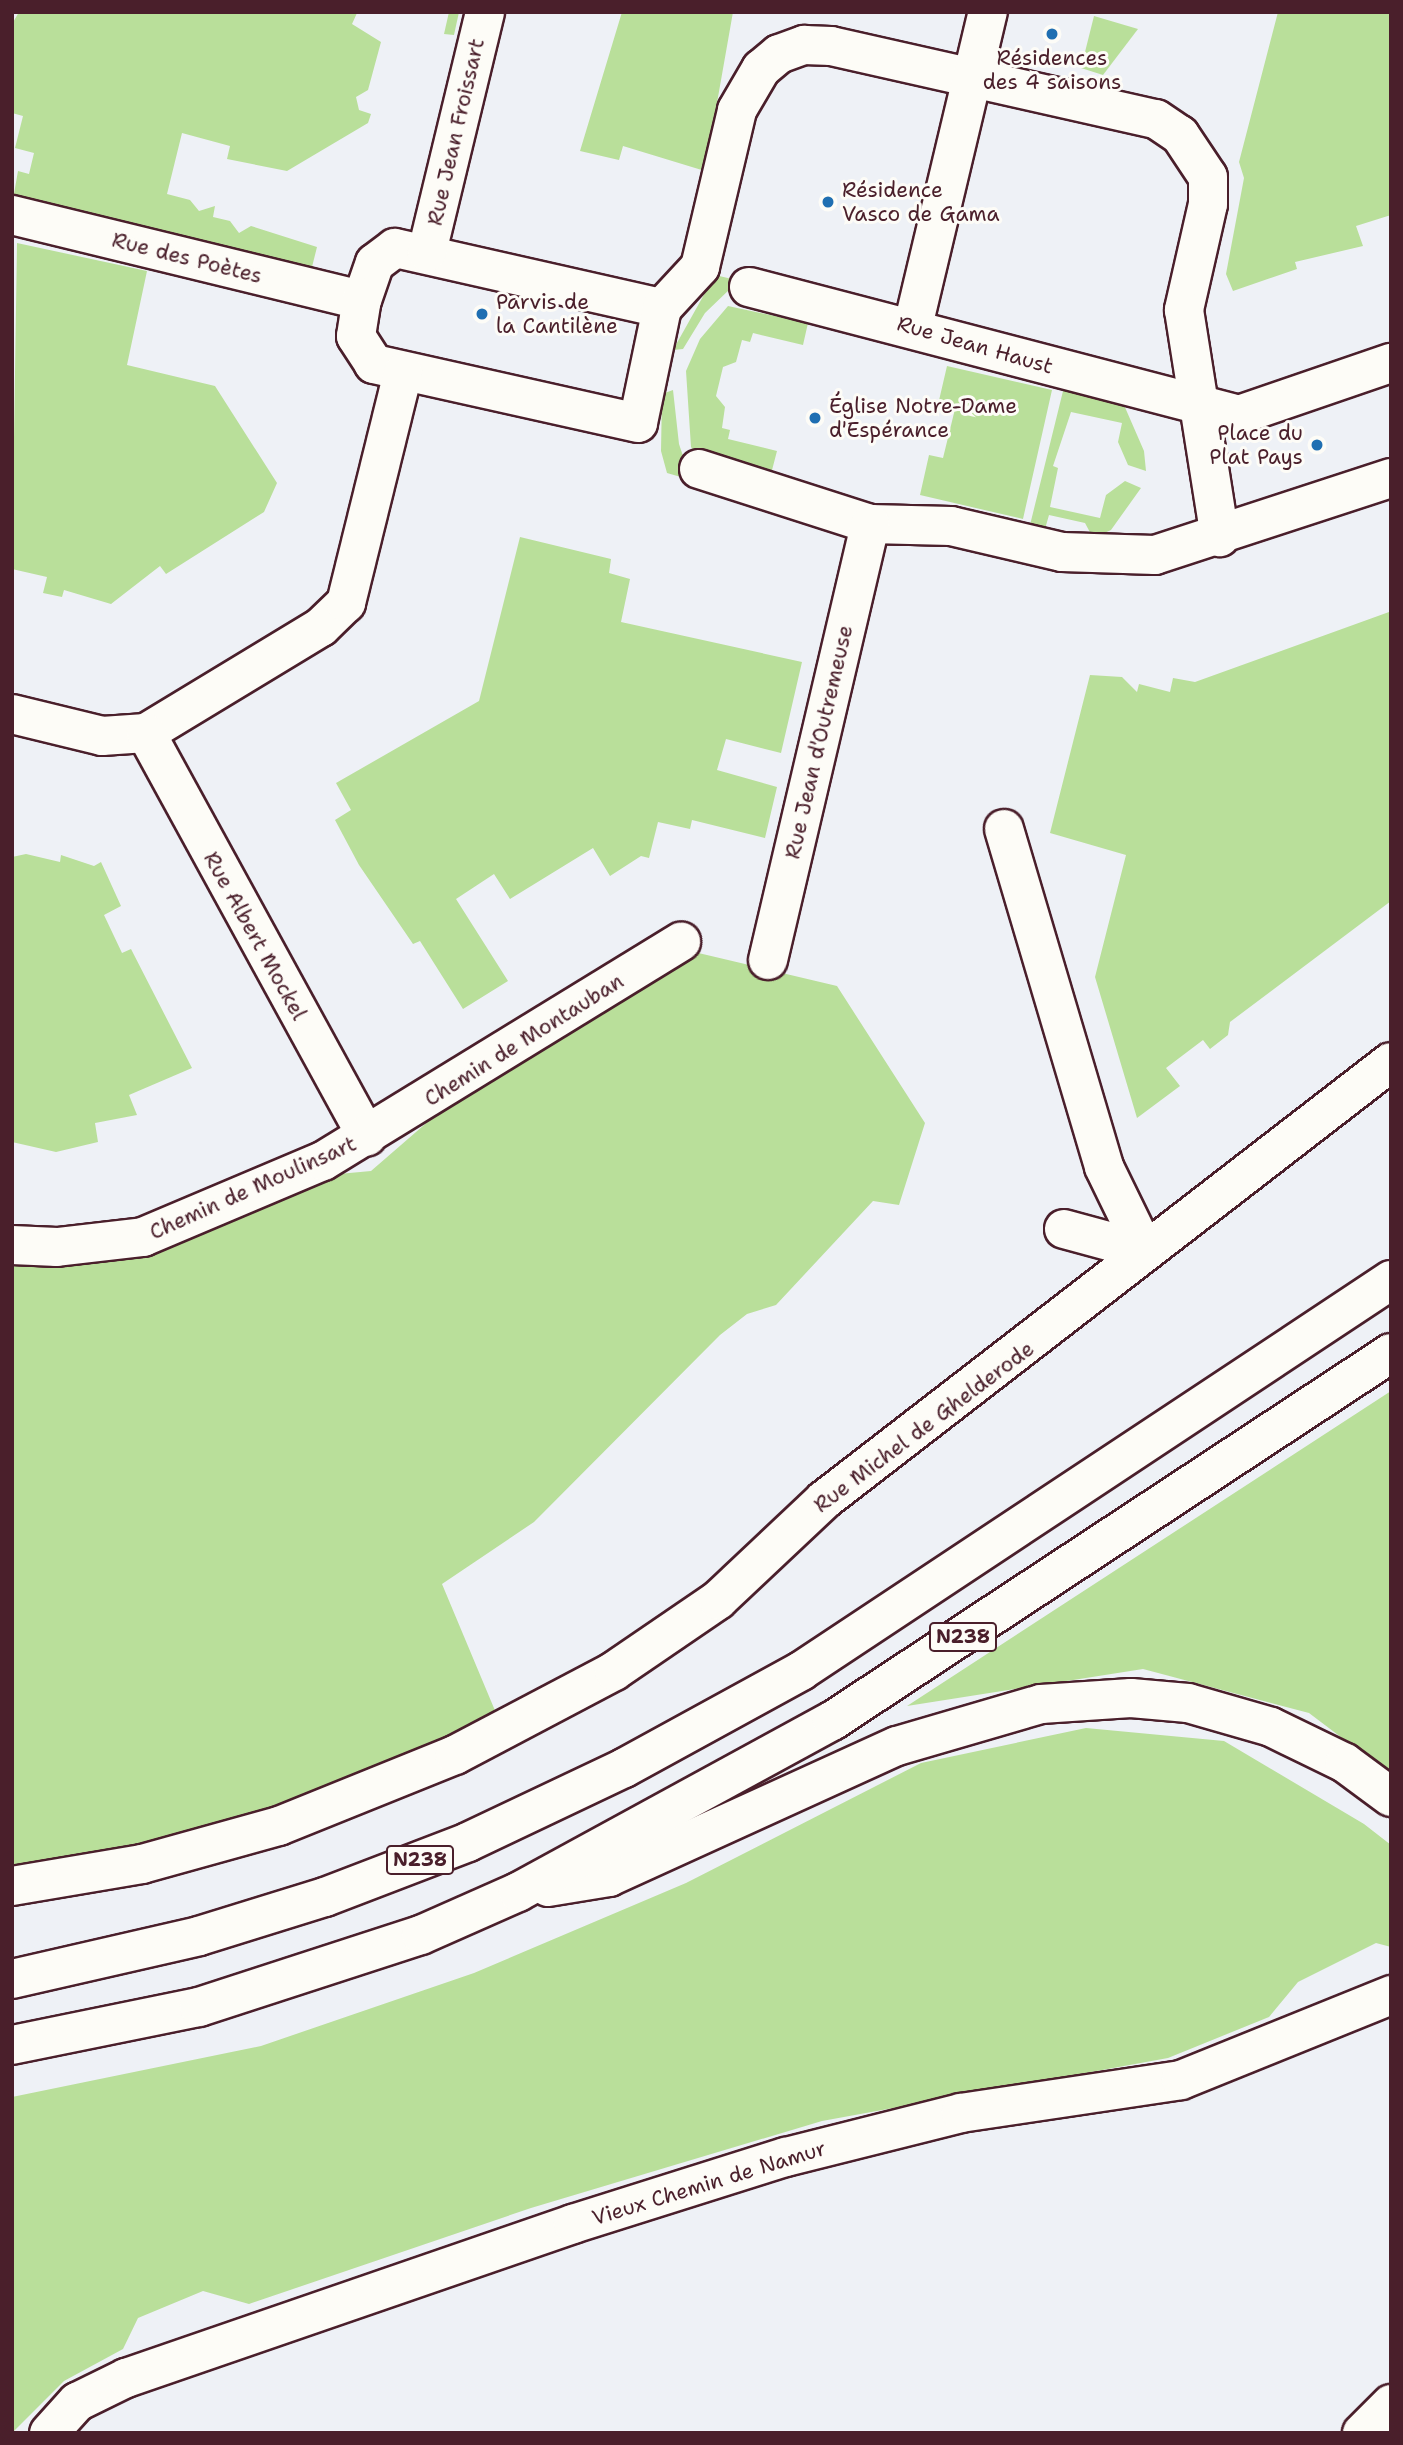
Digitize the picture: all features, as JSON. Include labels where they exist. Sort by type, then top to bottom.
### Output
[{"type":"main road","name":"Rue Jean Froissart","points":[[427,252],[485,12]]},
{"type":"main road","points":[[914,326],[988,12]]},
{"type":"main road","points":[[662,308],[427,252],[395,248],[375,263],[362,300],[356,336],[374,364],[403,373],[638,424],[662,308],[700,267],[737,110],[761,69],[779,54],[804,45],[831,46],[971,75],[1156,120],[1198,155],[1208,177],[1208,204],[1184,310],[1220,537]]},
{"type":"main road","name":"Rue des Poètes","points":[[12,215],[362,300]]},
{"type":"main road","name":"Rue Jean Haust","points":[[749,286],[914,326],[978,351],[1200,407]]},
{"type":"main road","points":[[1200,407],[1239,415],[1391,363]]},
{"type":"main road","points":[[12,714],[102,736],[146,733],[321,627],[346,603],[403,373]]},
{"type":"main road","points":[[699,469],[870,524],[951,526],[1062,552],[1155,555],[1220,537],[1391,478]]},
{"type":"main road","name":"Rue Jean d'Outremeuse","points":[[768,960],[870,524]]},
{"type":"main road","name":"Rue Albert Mockel","points":[[146,733],[367,1137]]},
{"type":"main road","points":[[1004,829],[1104,1167],[1145,1251]]},
{"type":"main road","name":"Chemin de Montauban","points":[[367,1137],[681,942]]},
{"type":"main road","name":"Rue Michel de Ghelderode","points":[[12,1885],[142,1864],[268,1830],[401,1780],[569,1698],[718,1600],[824,1500],[1391,1062]]},
{"type":"main road","name":"Chemin de Moulinsart","points":[[12,1245],[57,1247],[143,1237],[367,1137]]},
{"type":"main road","points":[[1064,1229],[1145,1251]]},
{"type":"main road","name":"N238","points":[[12,1979],[200,1936],[325,1897],[468,1842],[624,1768],[801,1671],[1391,1280]]},
{"type":"main road","name":"N238","points":[[12,2045],[199,2007],[421,1936],[518,1892],[832,1721],[1391,1353]]},
{"type":"main road","points":[[518,1892],[609,1877],[897,1746],[1041,1704],[1131,1698],[1188,1703],[1271,1727],[1345,1763],[1391,1797]]},
{"type":"main road","name":"Vieux Chemin de Namur","points":[[49,2433],[77,2402],[126,2378],[573,2224],[786,2157],[961,2113],[1181,2080],[1391,1995]]},
{"type":"main road","points":[[1362,2433],[1391,2404]]},
{"type":"green space","points":[[19,12],[357,13],[352,24],[381,42],[368,90],[356,97],[359,110],[371,114],[368,123],[287,171],[227,159],[230,146],[182,133],[167,194],[190,200],[199,211],[215,206],[213,217],[230,221],[239,233],[251,226],[317,247],[312,267],[12,205],[18,171],[29,174],[34,153],[15,148],[23,116],[12,113],[12,24]]},
{"type":"green space","points":[[449,12],[459,12],[454,35],[444,34]]},
{"type":"green space","points":[[622,12],[733,12],[705,171],[623,146],[619,160],[580,151]]},
{"type":"green space","points":[[1278,12],[1391,12],[1391,215],[1356,226],[1363,246],[1295,262],[1297,269],[1233,291],[1226,274],[1244,178],[1239,162]]},
{"type":"green space","points":[[1094,16],[1138,29],[1103,75],[1081,68]]},
{"type":"green space","points":[[17,243],[147,271],[127,365],[215,386],[277,483],[264,512],[166,574],[160,566],[111,604],[64,590],[62,597],[43,593],[47,577],[12,569]]},
{"type":"green space","points":[[715,275],[732,279],[731,288],[705,313],[683,349],[673,350]]},
{"type":"green space","points":[[728,306],[808,323],[803,345],[753,333],[750,342],[742,340],[736,362],[723,367],[716,396],[725,407],[722,428],[730,430],[728,439],[777,451],[771,474],[698,457],[691,447],[686,371],[700,339]]},
{"type":"green space","points":[[947,366],[1052,390],[1023,519],[920,495],[929,455],[943,458],[954,413],[937,409]]},
{"type":"green space","points":[[1064,387],[1124,405],[1144,451],[1146,471],[1128,465],[1118,442],[1122,423],[1071,412],[1053,466],[1058,468],[1050,507],[1100,518],[1106,495],[1125,481],[1141,488],[1111,530],[1093,538],[1085,523],[1049,515],[1045,529],[1030,525]]},
{"type":"green space","points":[[673,390],[679,444],[691,480],[667,473],[661,451],[662,394]]},
{"type":"green space","points":[[520,537],[611,559],[609,573],[630,579],[621,622],[802,662],[781,753],[726,739],[717,770],[777,787],[765,838],[692,820],[690,829],[658,822],[649,858],[641,856],[610,876],[593,848],[510,899],[494,874],[456,899],[508,981],[463,1009],[420,941],[413,944],[359,865],[335,820],[351,810],[336,783],[479,701]]},
{"type":"green space","points":[[1389,612],[1391,901],[1230,1022],[1228,1035],[1210,1049],[1203,1040],[1166,1068],[1180,1086],[1137,1118],[1095,977],[1126,855],[1050,833],[1090,675],[1122,677],[1137,692],[1139,684],[1170,692],[1173,678],[1195,682]]},
{"type":"green space","points":[[26,854],[60,862],[61,855],[94,866],[101,862],[121,906],[104,915],[122,953],[131,949],[192,1068],[129,1095],[137,1115],[95,1123],[98,1142],[56,1152],[12,1142],[12,857]]},
{"type":"green space","points":[[690,951],[837,986],[925,1123],[899,1205],[873,1201],[776,1305],[747,1314],[720,1335],[534,1522],[442,1584],[509,1744],[302,1836],[144,1883],[12,1904],[12,1255],[317,1176],[371,1171],[431,1119]]},
{"type":"green space","points":[[1391,1391],[1391,1775],[1309,1713],[1143,1669],[907,1706]]},
{"type":"green space","points":[[1086,1728],[1224,1741],[1364,1824],[1391,1845],[1391,1947],[1376,1943],[1298,1982],[1269,2017],[1168,2058],[822,2121],[531,2208],[249,2304],[203,2291],[138,2318],[123,2349],[64,2381],[12,2433],[12,2097],[261,2046],[474,1973],[686,1883],[921,1763]]},
{"type":"place","name":"Résidences des 4 saisons","points":[[1052,34]]},
{"type":"place","name":"Résidence Vasco de Gama","points":[[828,202]]},
{"type":"place","name":"Parvis de la Cantilène","points":[[482,314]]},
{"type":"place","name":"Église Notre-Dame d'Espérance","points":[[815,418]]},
{"type":"place","name":"Place du Plat Pays","points":[[1317,445]]}]
